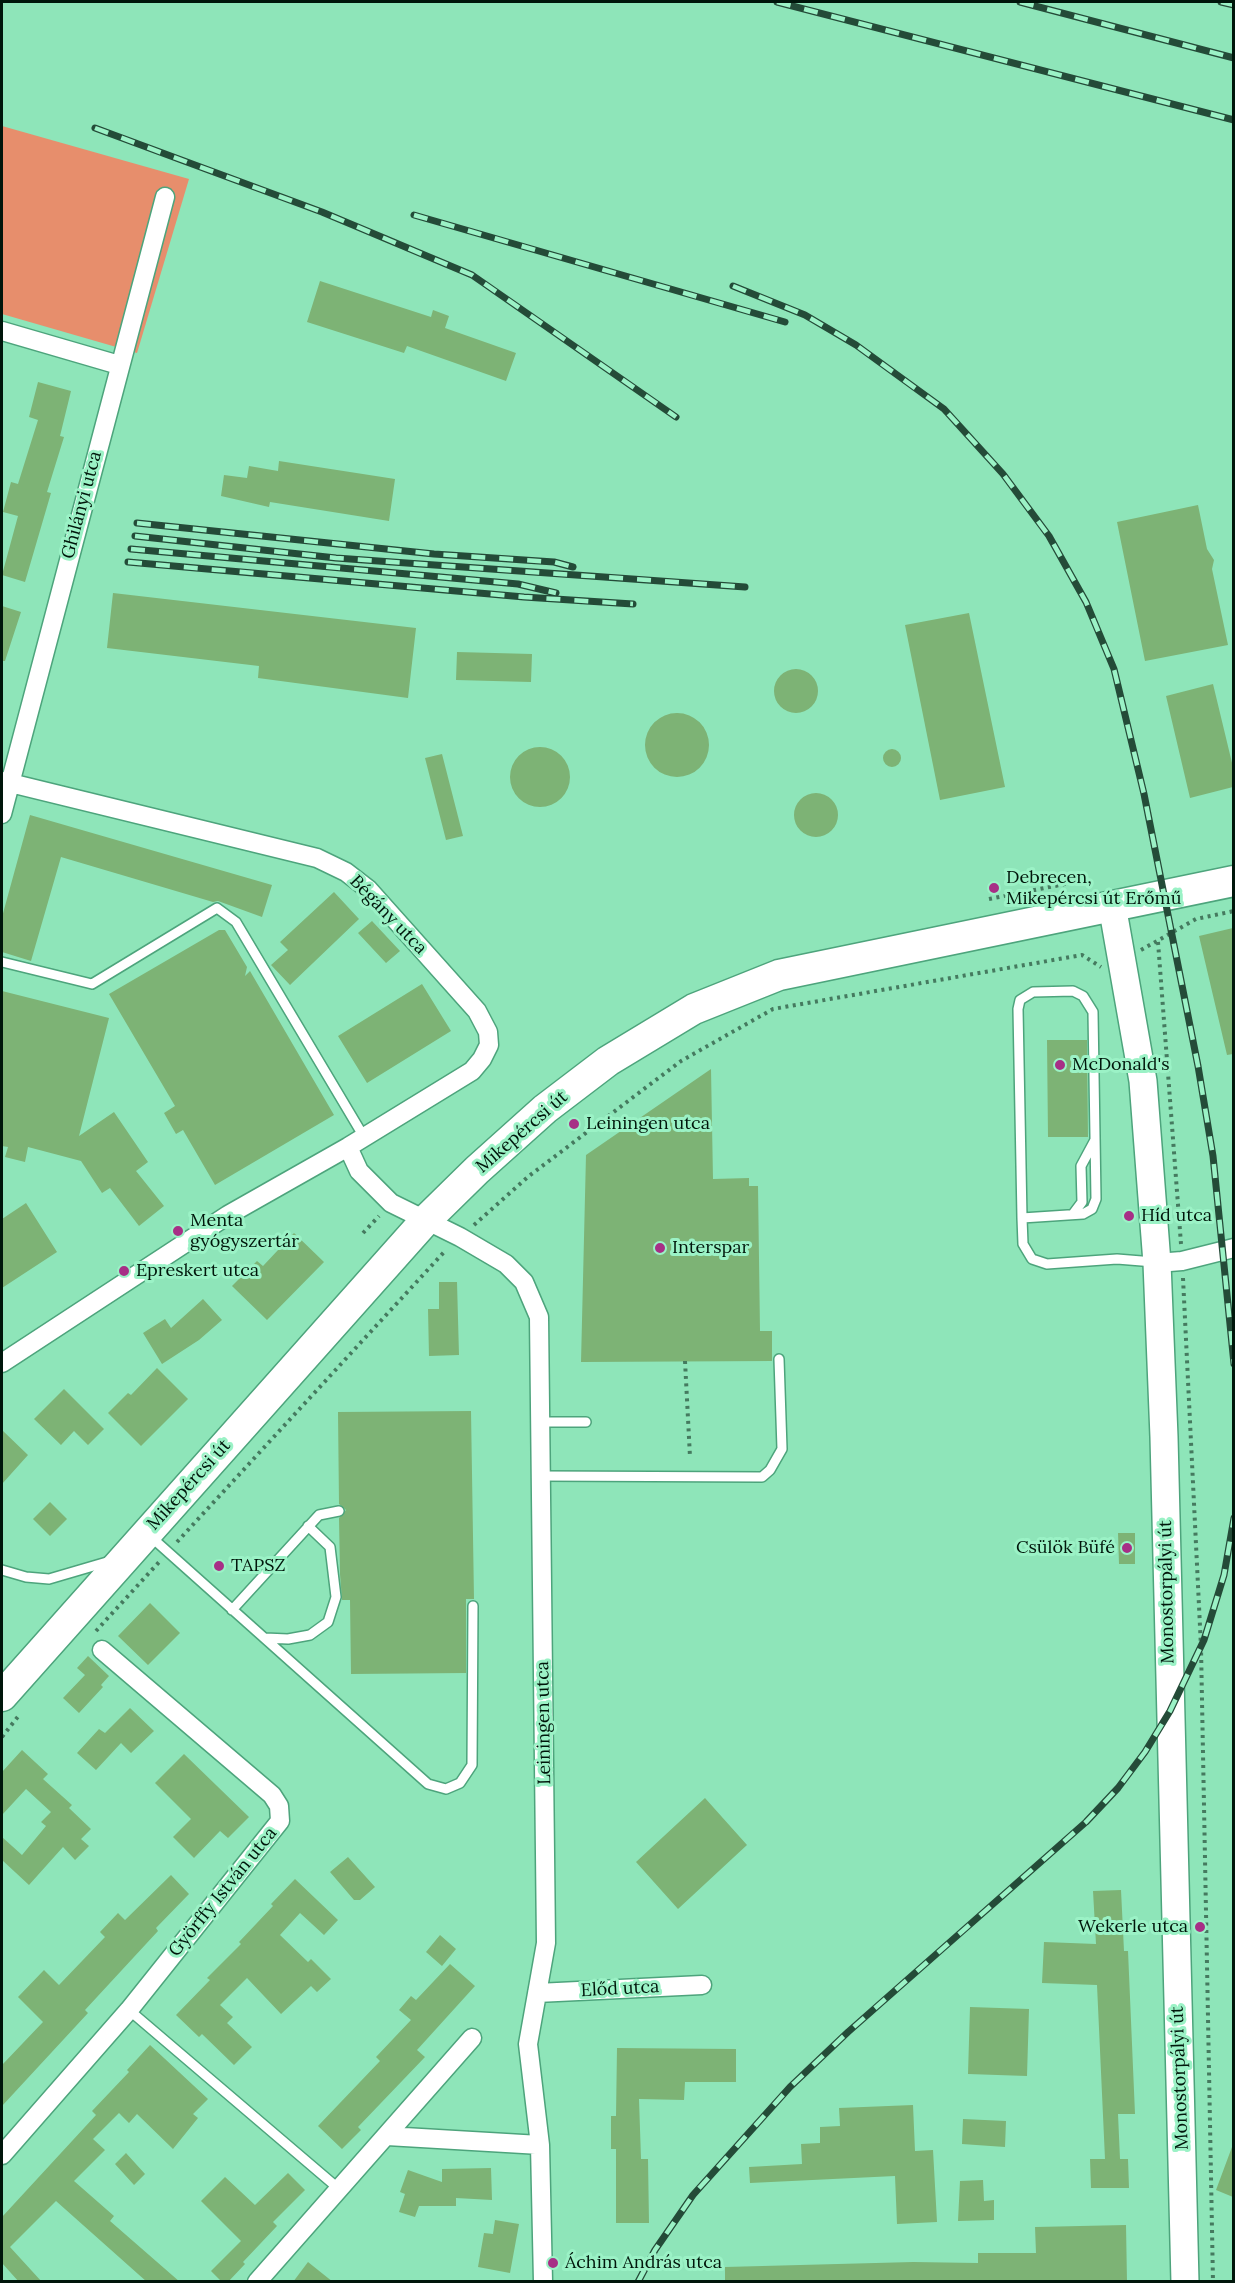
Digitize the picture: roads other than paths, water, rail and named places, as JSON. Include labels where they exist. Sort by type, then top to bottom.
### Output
[{"type":"main road","name":"Mikepércsi út","points":[[11,1705],[124,1557],[425,1221],[477,1170],[545,1109],[608,1061],[694,1009],[779,975],[1233,880]]},
{"type":"street","name":"Ghilányi utca","points":[[2,814],[5,782],[165,197]]},
{"type":"street","points":[[2,330],[119,365]]},
{"type":"street","name":"Bégány utca","points":[[5,782],[317,858],[346,872],[368,889],[477,1011],[488,1032],[489,1045],[482,1059],[472,1071],[348,1147]]},
{"type":"street","name":"Monostorpályi út","points":[[1112,905],[1143,1081],[1169,1262],[1164,1437],[1185,2282]]},
{"type":"street","points":[[2,1363],[228,1215],[348,1147],[359,1171],[391,1203],[425,1221]]},
{"type":"street","name":"Leiningen utca","points":[[425,1221],[460,1237],[506,1264],[524,1282],[539,1317],[546,1943],[528,2044],[540,2145],[543,2282]]},
{"type":"street","points":[[1169,1262],[1233,1248]]},
{"type":"street","name":"Györffy István utca","points":[[2,2155],[129,2010],[280,1821],[279,1806],[272,1795],[95,1644]]},
{"type":"street","name":"Előd utca","points":[[537,1993],[702,1985]]},
{"type":"street","points":[[257,2282],[472,2038]]},
{"type":"street","points":[[387,2136],[540,2145]]},
{"type":"lane","points":[[2,962],[92,984],[217,908],[236,922],[364,1137]]},
{"type":"lane","points":[[1022,1218],[1072,1214],[1092,1209],[1096,1199],[1093,1012],[1089,1004],[1073,991],[1033,992],[1020,1000],[1018,1009],[1022,1218],[1023,1244],[1032,1259],[1047,1264],[1117,1259],[1169,1262]]},
{"type":"lane","points":[[1072,1214],[1082,1202],[1081,1166],[1084,1156],[1095,1140]]},
{"type":"lane","points":[[541,1476],[762,1477],[770,1470],[782,1449],[779,1359]]},
{"type":"lane","points":[[540,1422],[586,1422]]},
{"type":"lane","points":[[232,1610],[319,1515],[339,1511]]},
{"type":"lane","points":[[265,1638],[288,1639],[310,1635],[328,1622],[336,1597],[330,1547],[308,1526]]},
{"type":"lane","points":[[146,1532],[428,1784],[446,1789],[460,1783],[472,1765],[473,1606]]},
{"type":"lane","points":[[2,1569],[26,1577],[50,1579],[124,1557]]},
{"type":"lane","points":[[129,2010],[339,2189]]},
{"type":"railway","points":[[777,2],[1234,120]]},
{"type":"railway","points":[[1020,2],[1234,58]]},
{"type":"railway","points":[[1221,2],[1234,5]]},
{"type":"railway","points":[[95,128],[322,212],[472,275],[676,417]]},
{"type":"railway","points":[[414,215],[785,322]]},
{"type":"railway","points":[[733,286],[805,315],[856,345],[944,409],[1003,474],[1049,536],[1086,602],[1114,669],[1144,794],[1198,1066],[1213,1156],[1234,1364]]},
{"type":"railway","points":[[137,523],[434,554],[554,562],[573,567]]},
{"type":"railway","points":[[135,536],[336,558],[745,587]]},
{"type":"railway","points":[[131,549],[518,584],[556,593]]},
{"type":"railway","points":[[128,562],[524,597],[633,604]]},
{"type":"railway","points":[[638,2282],[655,2250],[693,2195],[790,2087],[848,2032],[1086,1822],[1118,1788],[1145,1752],[1170,1711],[1204,1640],[1224,1575],[1234,1518]]},
{"type":"place","name":"Debrecen, Mikepércsi út Erőmű","points":[[994,888]]},
{"type":"place","name":"McDonald's","points":[[1060,1065]]},
{"type":"place","name":"Leiningen utca","points":[[574,1124]]},
{"type":"place","name":"Híd utca","points":[[1129,1216]]},
{"type":"place","name":"Menta gyógyszertár","points":[[178,1231]]},
{"type":"place","name":"Interspar","points":[[660,1248]]},
{"type":"place","name":"Epreskert utca","points":[[124,1271]]},
{"type":"place","name":"Csülök Büfé","points":[[1127,1548]]},
{"type":"place","name":"TAPSZ","points":[[219,1566]]},
{"type":"place","name":"Wekerle utca","points":[[1200,1927]]},
{"type":"place","name":"Áchim András utca","points":[[553,2263]]}]
